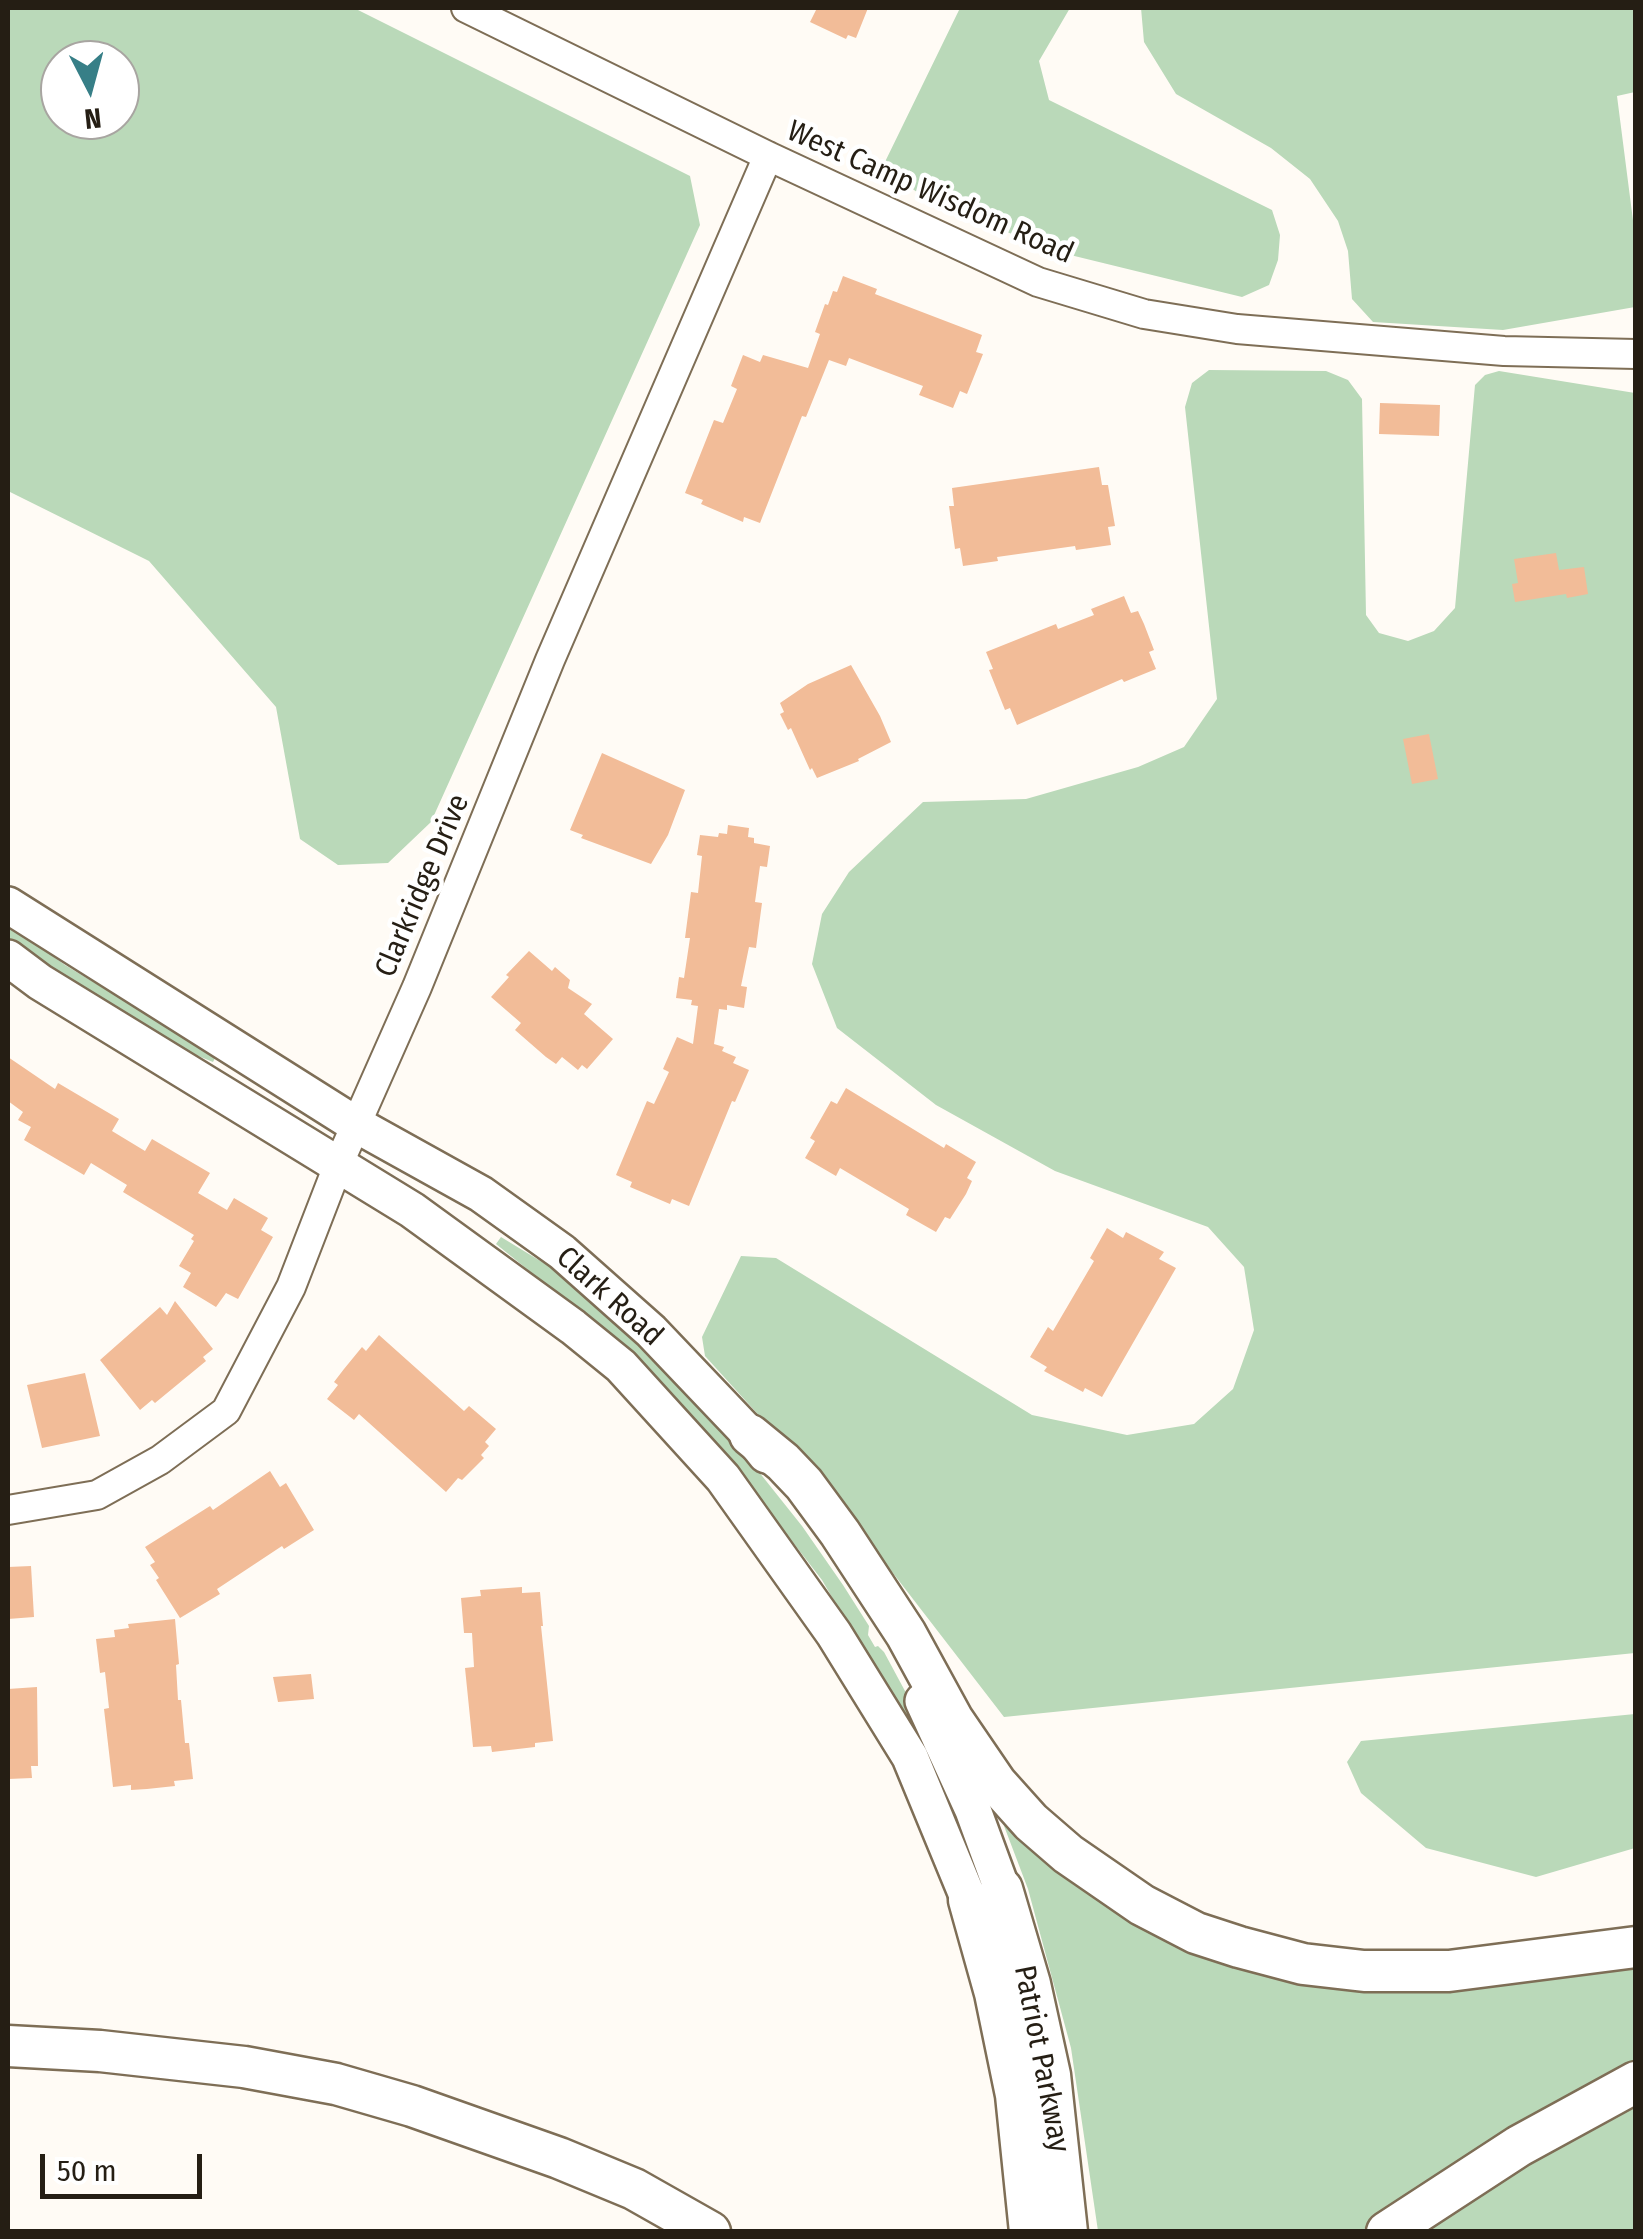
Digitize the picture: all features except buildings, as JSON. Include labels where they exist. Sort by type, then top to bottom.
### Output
[{"type":"highway","points":[[750,1434],[784,1462],[818,1502],[895,1616],[996,1782],[1031,1822],[1092,1872],[1168,1919],[1238,1947],[1303,1964],[1420,1972],[1636,1947]]},
{"type":"highway","name":"Patriot Parkway","points":[[986,1894],[995,1993],[1016,2095],[1030,2232]]},
{"type":"highway","name":"Patriot Parkway","points":[[986,1894],[1030,1984],[1050,2074],[1067,2232]]},
{"type":"highway","points":[[8,2046],[208,2063],[336,2084],[560,2158],[634,2189],[710,2231]]},
{"type":"highway","points":[[1387,2232],[1519,2146],[1636,2082]]},
{"type":"main road","name":"Clark Road","points":[[8,905],[355,1124],[481,1194],[562,1252],[651,1332],[750,1434],[815,1522],[903,1664],[950,1757],[986,1894]]},
{"type":"main road","name":"Clark Road","points":[[8,958],[40,982],[412,1210],[585,1337],[647,1393],[723,1478],[805,1590],[890,1723],[941,1826],[986,1894]]},
{"type":"street","name":"West Camp Wisdom Road","points":[[466,8],[768,156],[1038,282],[1144,314],[1237,329],[1388,344],[1504,352],[1636,354]]},
{"type":"street","name":"Clarkridge Drive","points":[[8,1510],[97,1495],[160,1460],[226,1411],[291,1287],[339,1162],[417,986],[550,660],[768,156]]},
{"type":"green space","points":[[8,8],[354,8],[690,176],[700,225],[431,822],[388,863],[338,865],[300,839],[276,707],[149,561],[8,491]]},
{"type":"green space","points":[[960,8],[1070,8],[1039,61],[1049,100],[1272,210],[1280,235],[1278,260],[1269,285],[1242,297],[1054,251],[930,201],[882,168]]},
{"type":"green space","points":[[1141,8],[1635,8],[1635,92],[1617,96],[1635,236],[1635,307],[1503,330],[1373,322],[1352,299],[1348,251],[1338,221],[1310,179],[1271,148],[1176,94],[1144,42]]},
{"type":"green space","points":[[1209,370],[1326,371],[1348,380],[1362,399],[1366,615],[1379,633],[1408,641],[1434,631],[1455,608],[1475,385],[1485,375],[1499,371],[1635,393],[1635,1653],[1004,1717],[842,1507],[705,1356],[702,1337],[741,1256],[776,1258],[1032,1415],[1127,1435],[1194,1424],[1233,1389],[1254,1330],[1244,1267],[1208,1227],[1055,1171],[936,1105],[837,1028],[812,964],[822,914],[849,872],[923,802],[1026,799],[1138,767],[1184,747],[1217,699],[1185,407],[1192,383]]},
{"type":"green space","points":[[8,924],[65,965],[216,1056],[213,1062],[176,1047],[8,943]]},
{"type":"green space","points":[[501,1237],[560,1273],[666,1367],[751,1462],[843,1585],[869,1626],[868,1635],[875,1647],[884,1652],[919,1717],[905,1723],[822,1580],[727,1457],[610,1336],[496,1244]]},
{"type":"green space","points":[[1635,1714],[1635,1848],[1536,1877],[1426,1848],[1361,1793],[1347,1762],[1361,1741]]},
{"type":"green space","points":[[1001,1818],[1269,1969],[1635,1959],[1635,2065],[1440,2178],[1361,2231],[1098,2231],[1071,2048],[1028,1889]]},
{"type":"green space","points":[[1635,2100],[1635,2231],[1417,2232],[1481,2190]]}]
